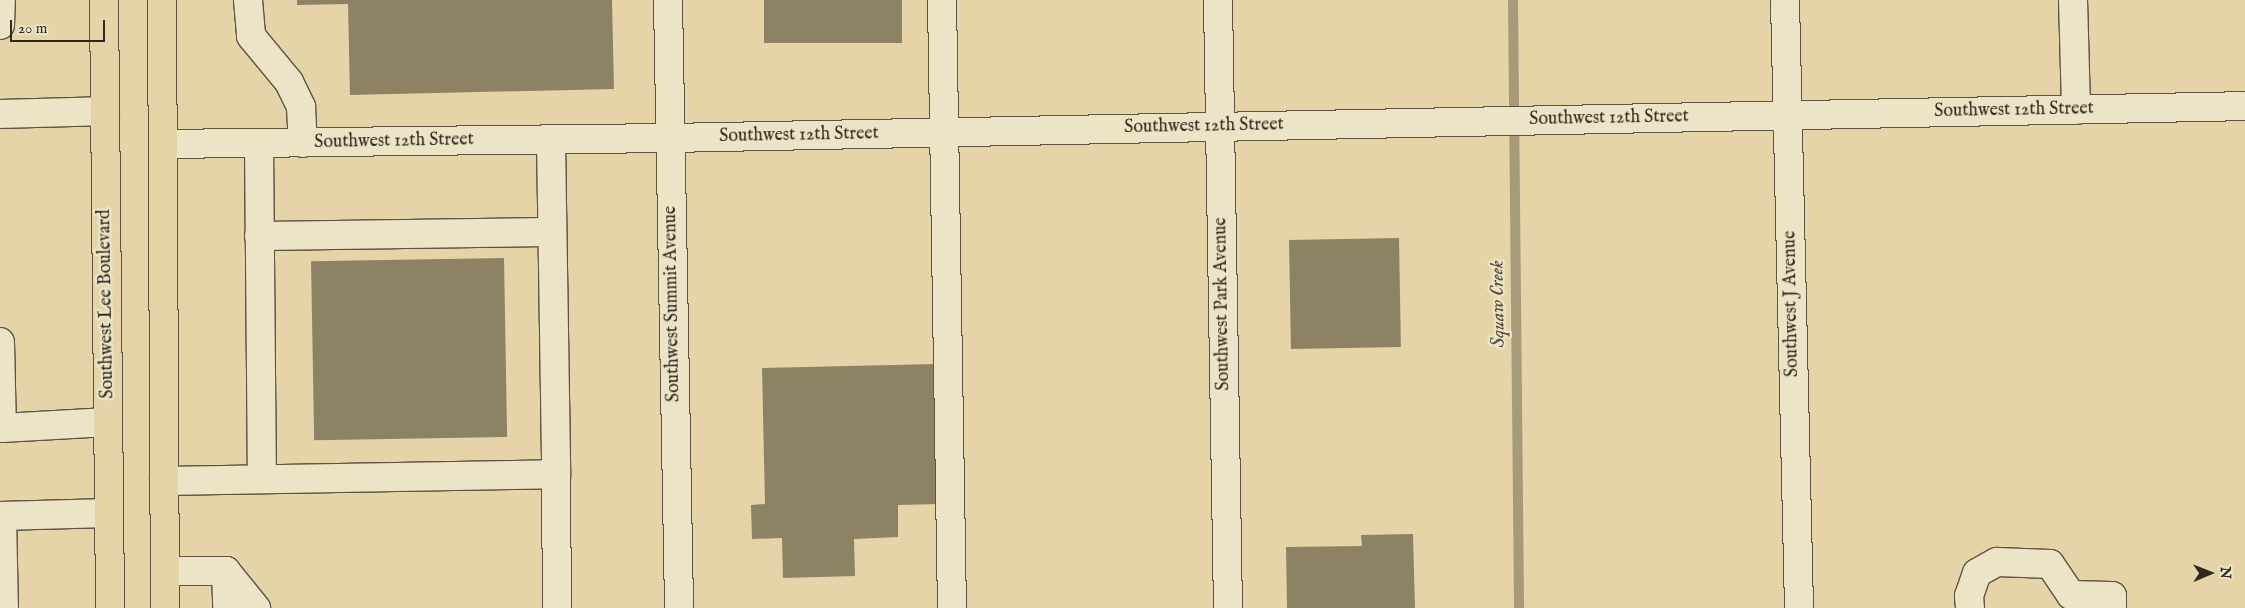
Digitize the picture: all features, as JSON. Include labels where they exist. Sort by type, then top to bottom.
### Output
[{"type":"main road","name":"Southwest Lee Boulevard","points":[[104,0],[110,608]]},
{"type":"main road","points":[[162,0],[165,608]]},
{"type":"street","points":[[0,25],[1,0]]},
{"type":"street","points":[[248,0],[251,36],[289,82],[301,107],[303,143]]},
{"type":"street","name":"Southwest Summit Avenue","points":[[668,0],[678,608]]},
{"type":"street","points":[[942,0],[952,608]]},
{"type":"street","name":"Southwest Park Avenue","points":[[1218,0],[1228,608]]},
{"type":"street","name":"Southwest J Avenue","points":[[1785,0],[1799,608]]},
{"type":"street","points":[[2074,0],[2076,110]]},
{"type":"street","name":"Southwest 12th Street","points":[[163,144],[945,133],[2245,106]]},
{"type":"street","points":[[0,114],[105,111]]},
{"type":"street","points":[[551,140],[557,608]]},
{"type":"street","points":[[258,143],[262,479]]},
{"type":"street","points":[[259,236],[552,232]]},
{"type":"street","points":[[0,342],[1,428],[108,422]]},
{"type":"street","points":[[164,481],[556,474]]},
{"type":"street","points":[[4,608],[1,516],[109,513]]},
{"type":"street","points":[[1970,608],[1969,596],[1977,573],[1997,562],[2050,564],[2071,595],[2112,596],[2112,608]]},
{"type":"street","points":[[165,571],[226,571]]},
{"type":"street","points":[[226,571],[227,608]]},
{"type":"street","points":[[226,571],[256,608]]},
{"type":"building","points":[[297,0],[612,0],[614,89],[350,95],[348,4],[297,5]]},
{"type":"building","points":[[764,0],[902,0],[902,43],[764,43]]},
{"type":"building","points":[[1399,238],[1401,347],[1291,349],[1289,240]]},
{"type":"building","points":[[504,258],[507,437],[314,440],[311,261]]},
{"type":"building","points":[[936,364],[939,504],[898,505],[898,537],[854,539],[855,576],[783,578],[782,538],[752,539],[751,505],[765,504],[762,368]]},
{"type":"building","points":[[1413,534],[1415,608],[1287,608],[1286,547],[1362,546],[1361,535]]},
{"type":"waterway","name":"Squaw Creek","points":[[1513,0],[1519,608]]}]
